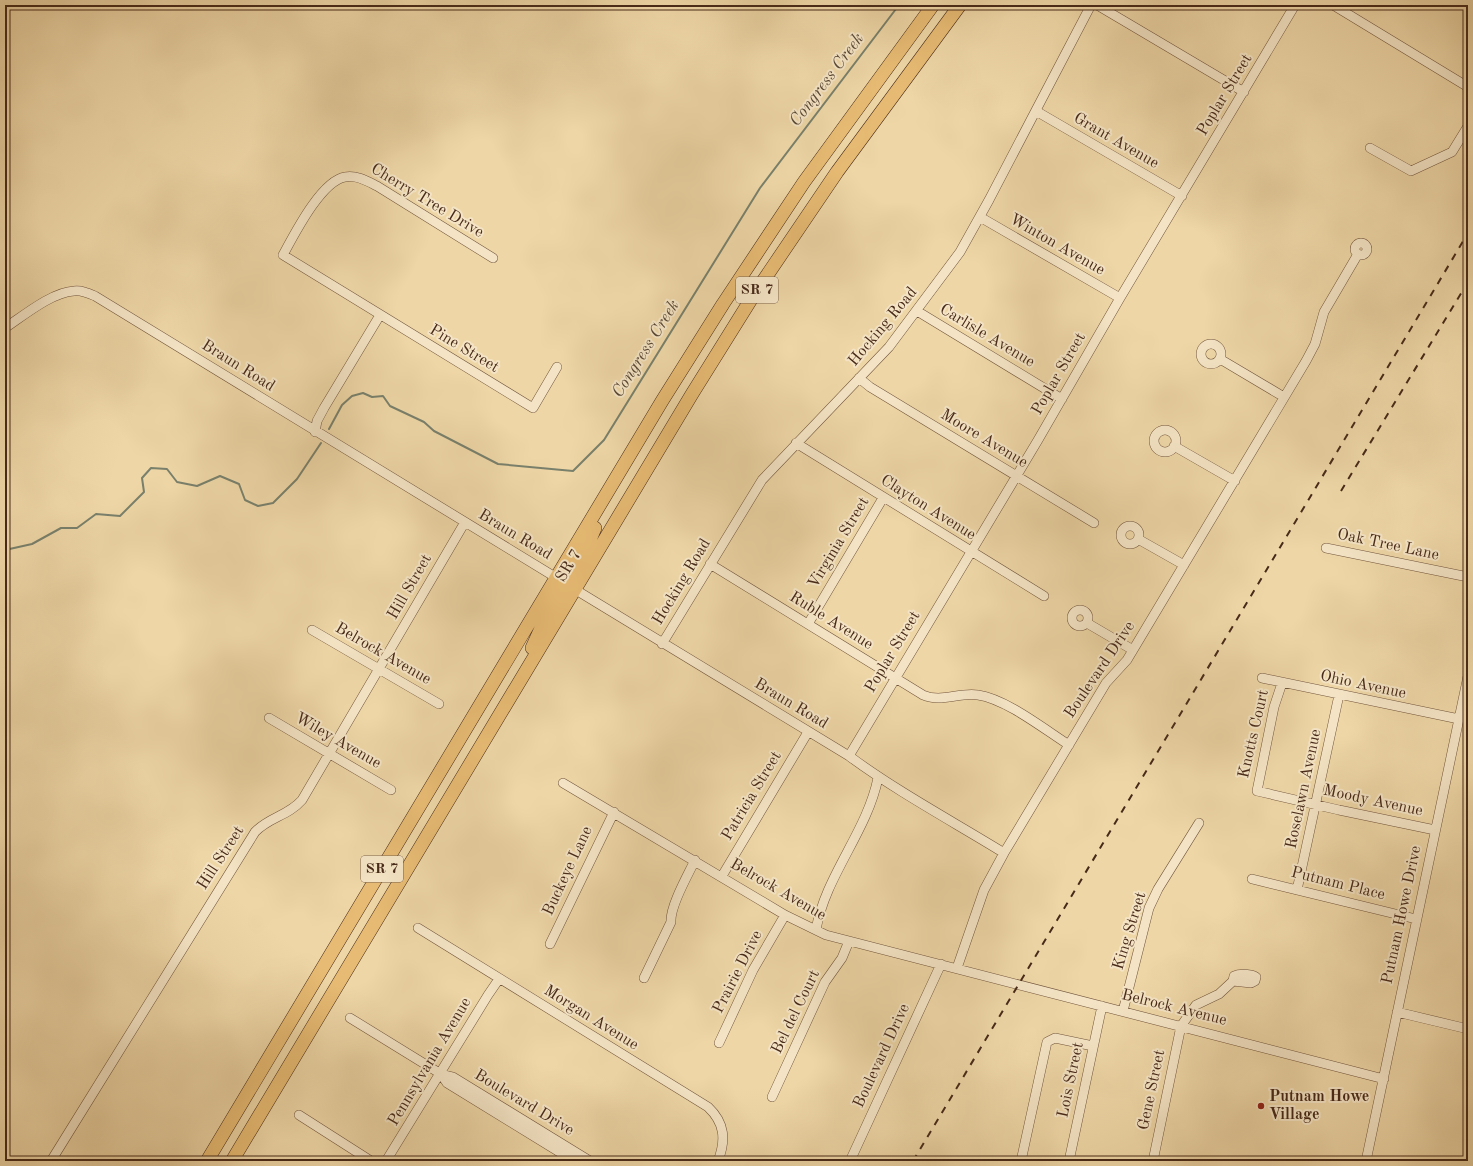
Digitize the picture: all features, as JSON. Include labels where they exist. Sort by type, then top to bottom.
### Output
[{"type":"highway","name":"SR 7","points":[[232,1161],[507,703],[624,466],[662,401],[757,251],[842,129],[933,5]]},
{"type":"highway","name":"SR 7","points":[[207,1161],[566,584],[692,394],[760,286],[842,166],[960,5]]},
{"type":"street","name":"Hocking Road","points":[[662,644],[762,480],[889,347],[960,252],[980,217],[1091,5]]},
{"type":"street","points":[[1097,5],[1244,92]]},
{"type":"street","name":"Poplar Street","points":[[849,756],[1295,5]]},
{"type":"street","points":[[1333,5],[1468,86]]},
{"type":"street","name":"Grant Avenue","points":[[1036,111],[1182,196]]},
{"type":"street","points":[[1370,148],[1410,171],[1452,152],[1468,126]]},
{"type":"street","name":"Cherry Tree Drive","points":[[380,315],[283,255],[316,201],[325,189],[338,179],[351,177],[364,180],[493,258]]},
{"type":"street","name":"Winton Avenue","points":[[980,217],[1120,298]]},
{"type":"street","name":"Boulevard Drive","points":[[957,968],[984,890],[1004,853],[1107,682],[1127,660],[1235,481],[1315,344],[1324,312],[1358,254]]},
{"type":"street","name":"Braun Road","points":[[5,328],[54,297],[74,290],[84,292],[120,311],[662,644],[849,756],[878,778],[919,800],[1004,853]]},
{"type":"street","name":"Carlisle Avenue","points":[[917,311],[1062,399]]},
{"type":"street","points":[[315,432],[317,421],[324,408],[380,315]]},
{"type":"street","name":"Pine Street","points":[[380,315],[532,408],[556,367]]},
{"type":"street","points":[[1220,359],[1284,397]]},
{"type":"street","name":"Moore Avenue","points":[[859,378],[870,387],[1094,524]]},
{"type":"street","name":"Clayton Avenue","points":[[796,443],[1044,596]]},
{"type":"street","points":[[1174,446],[1235,481]]},
{"type":"street","name":"Virginia Street","points":[[808,624],[883,498]]},
{"type":"street","name":"Hill Street","points":[[51,1161],[246,845],[261,825],[294,809],[302,800],[465,522]]},
{"type":"street","points":[[1138,539],[1184,566]]},
{"type":"street","name":"Oak Tree Lane","points":[[1326,548],[1468,577]]},
{"type":"street","name":"Ruble Avenue","points":[[710,564],[926,696],[943,698],[976,695],[991,698],[1069,745]]},
{"type":"street","points":[[1087,623],[1133,650]]},
{"type":"street","name":"Belrock Avenue","points":[[312,630],[439,704]]},
{"type":"street","name":"Putnam Howe Drive","points":[[1366,1161],[1468,676]]},
{"type":"street","name":"Ohio Avenue","points":[[1262,678],[1459,719]]},
{"type":"street","name":"Knotts Court","points":[[1258,792],[1256,788],[1261,763],[1274,707],[1282,683]]},
{"type":"street","name":"Roselawn Avenue","points":[[1298,890],[1339,695]]},
{"type":"street","name":"Wiley Avenue","points":[[270,718],[391,790]]},
{"type":"street","name":"Patricia Street","points":[[722,876],[808,732]]},
{"type":"street","points":[[816,930],[819,911],[869,808],[878,778]]},
{"type":"street","name":"Belrock Avenue","points":[[563,783],[785,914],[816,930],[849,941],[1102,1006],[1123,1010],[1384,1079]]},
{"type":"street","name":"Moody Avenue","points":[[1258,792],[1435,830]]},
{"type":"street","name":"Buckeye Lane","points":[[550,944],[614,812]]},
{"type":"street","name":"King Street","points":[[1123,1010],[1149,908],[1158,889],[1199,823]]},
{"type":"street","points":[[644,978],[671,922],[674,906],[695,860]]},
{"type":"street","name":"Putnam Place","points":[[1252,879],[1416,919]]},
{"type":"street","name":"Prairie Drive","points":[[719,1043],[753,970],[785,914]]},
{"type":"street","name":"Morgan Avenue","points":[[418,928],[708,1107],[715,1114],[723,1132],[722,1150],[718,1161]]},
{"type":"street","name":"Bel del Court","points":[[772,1097],[825,982],[842,958],[849,941]]},
{"type":"street","name":"Boulevard Drive","points":[[850,1161],[941,964]]},
{"type":"street","name":"Pennsylvania Avenue","points":[[386,1161],[499,979]]},
{"type":"street","points":[[1181,1026],[1196,1005],[1219,994],[1233,981]]},
{"type":"street","name":"Lois Street","points":[[1069,1161],[1102,1006]]},
{"type":"street","points":[[1397,1012],[1468,1029]]},
{"type":"street","name":"Boulevard Drive","points":[[350,1018],[440,1074],[453,1077],[590,1161]]},
{"type":"street","name":"Gene Street","points":[[1153,1161],[1181,1026]]},
{"type":"street","points":[[1021,1161],[1047,1042],[1055,1038],[1094,1046]]},
{"type":"street","name":"Boulevard Drive","points":[[440,1074],[447,1083],[574,1161]]},
{"type":"street","points":[[299,1115],[371,1161]]},
{"type":"waterway","name":"Congress Creek","points":[[329,429],[342,405],[352,396],[363,393],[372,397],[383,396],[390,406],[424,422],[434,431],[498,464],[573,471],[604,440],[760,188],[899,5]]},
{"type":"waterway","name":"Congress Creek","points":[[5,550],[32,544],[61,528],[77,528],[96,514],[120,516],[144,492],[142,478],[151,468],[167,469],[177,482],[197,486],[220,476],[239,484],[245,500],[258,506],[273,503],[297,479],[321,443]]},
{"type":"railway","points":[[913,1161],[1468,233]]},
{"type":"railway","points":[[1341,491],[1468,282]]},
{"type":"place","name":"Putnam Howe Village","points":[[1261,1106]]}]
